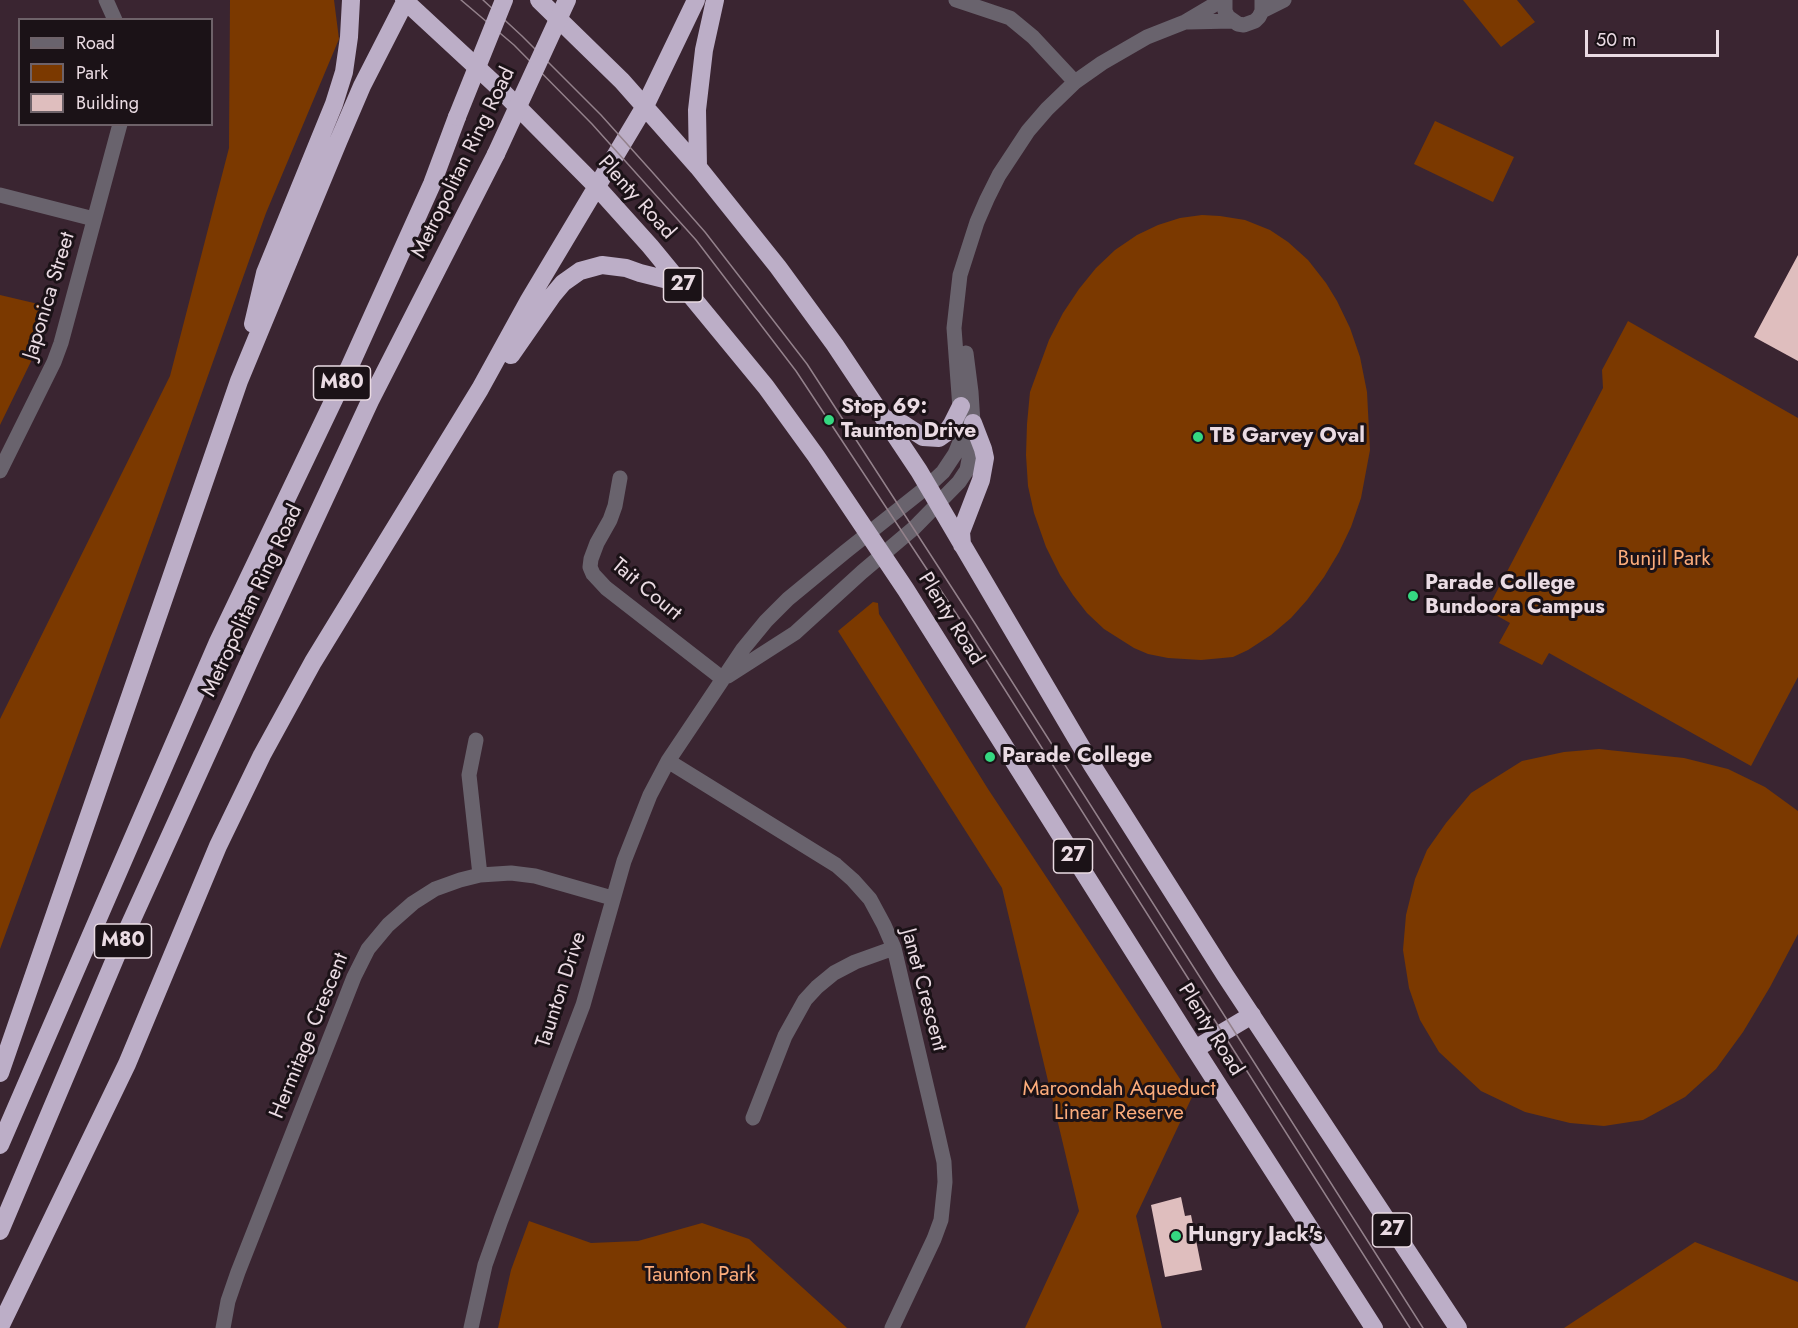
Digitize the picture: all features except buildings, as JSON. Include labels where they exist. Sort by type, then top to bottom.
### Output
[{"type":"highway","name":"Plenty Road","points":[[405,0],[498,87],[596,186],[650,246],[766,387],[883,554],[1374,1328]]},
{"type":"highway","points":[[0,1073],[239,381],[362,86],[405,0]]},
{"type":"highway","name":"Metropolitan Ring Road","points":[[0,1145],[207,666],[349,368],[432,184],[504,0]]},
{"type":"highway","name":"Plenty Road","points":[[539,0],[622,81],[698,167],[778,267],[835,345],[928,486],[1092,765],[1252,1015],[1458,1328]]},
{"type":"highway","name":"Metropolitan Ring Road","points":[[0,1231],[126,935],[252,655],[370,401],[496,154],[567,0]]},
{"type":"highway","points":[[0,1327],[127,1064],[218,846],[262,755],[313,662],[480,389],[529,300],[645,106],[696,0]]},
{"type":"highway","points":[[698,167],[696,118],[704,50],[715,0]]},
{"type":"highway","points":[[239,381],[266,273],[334,104],[344,72],[351,9]]},
{"type":"highway","points":[[480,389],[509,357],[533,321],[563,283],[580,271],[602,265],[626,268],[681,283]]},
{"type":"highway","points":[[885,419],[903,424],[924,437],[939,438],[946,433],[961,406]]},
{"type":"highway","points":[[962,545],[961,532],[981,480],[984,458],[973,423]]},
{"type":"highway","points":[[1195,1049],[1252,1015]]},
{"type":"street","points":[[106,0],[115,18]]},
{"type":"street","points":[[956,0],[1010,18],[1033,37],[1075,82]]},
{"type":"street","points":[[973,235],[991,191],[1013,153],[1047,109],[1075,82],[1125,48],[1185,22],[1224,0],[1225,11],[1232,21]]},
{"type":"street","points":[[1185,22],[1232,21],[1244,25],[1250,24],[1259,17],[1262,6],[1284,0]]},
{"type":"street","name":"Japonica Street","points":[[0,471],[62,343],[119,126]]},
{"type":"street","points":[[0,195],[94,219]]},
{"type":"street","name":"Taunton Drive","points":[[471,1328],[485,1265],[583,1005],[612,898],[636,828],[668,760],[743,649],[766,621],[788,599],[928,486],[943,472],[955,454],[960,442],[961,406],[954,328],[960,275],[973,235]]},
{"type":"street","name":"Taunton Drive","points":[[723,679],[795,633],[914,528],[938,505],[967,470],[973,423],[964,332],[973,235]]},
{"type":"street","name":"Tait Court","points":[[620,478],[610,520],[591,559],[590,567],[593,574],[606,588],[723,679]]},
{"type":"street","points":[[476,740],[469,775],[480,875]]},
{"type":"street","name":"Janet Crescent","points":[[668,760],[836,865],[870,899],[894,948],[944,1162],[945,1182],[941,1220],[892,1328]]},
{"type":"street","name":"Hermitage Crescent","points":[[223,1328],[228,1301],[242,1261],[354,977],[368,949],[387,925],[413,903],[435,889],[480,875],[511,873],[535,876],[612,898]]},
{"type":"street","points":[[753,1118],[785,1036],[805,1000],[834,973],[855,962],[894,948]]},
{"type":"green space","points":[[230,0],[334,0],[339,39],[266,213],[0,949],[0,719],[170,376],[229,148]]},
{"type":"green space","points":[[1463,0],[1517,0],[1535,22],[1501,47]]},
{"type":"green space","points":[[1435,121],[1514,157],[1493,202],[1414,164]]},
{"type":"green space","name":"TB Garvey Oval","points":[[1202,215],[1245,220],[1270,230],[1308,260],[1326,283],[1350,328],[1360,357],[1367,392],[1370,450],[1361,498],[1351,527],[1324,577],[1307,600],[1271,635],[1248,650],[1233,657],[1201,660],[1148,654],[1104,629],[1087,613],[1060,575],[1046,547],[1034,513],[1028,486],[1026,455],[1030,392],[1049,340],[1079,289],[1115,250],[1137,235],[1180,218]]},
{"type":"green space","points":[[0,295],[51,307],[41,341],[0,425]]},
{"type":"green space","name":"Bunjil Park","points":[[1628,321],[1798,418],[1798,677],[1751,766],[1549,653],[1542,665],[1499,643],[1510,623],[1487,610],[1603,388],[1602,370]]},
{"type":"green space","name":"Maroondah Aqueduct Linear Reserve","points":[[873,602],[878,603],[879,614],[988,789],[1192,1097],[1136,1216],[1162,1328],[1025,1328],[1079,1211],[1002,888],[838,631]]},
{"type":"green space","points":[[1599,749],[1684,758],[1728,769],[1765,787],[1798,811],[1798,934],[1743,1032],[1716,1069],[1685,1097],[1643,1120],[1604,1126],[1570,1123],[1525,1112],[1481,1091],[1439,1052],[1420,1020],[1409,988],[1403,950],[1406,915],[1415,879],[1427,850],[1471,793],[1522,761],[1564,752]]},
{"type":"green space","name":"Taunton Park","points":[[529,1221],[591,1243],[638,1241],[702,1223],[749,1239],[847,1328],[498,1328],[511,1270]]},
{"type":"green space","points":[[1695,1242],[1798,1282],[1798,1328],[1564,1328]]},
{"type":"tram line","points":[[461,0],[514,45],[592,124],[696,240],[796,371],[967,630],[1410,1328]]},
{"type":"tram line","points":[[483,0],[601,115],[654,174],[705,232],[807,364],[976,625],[1423,1328]]},
{"type":"place","name":"Stop 69: Taunton Drive","points":[[829,420]]},
{"type":"place","name":"TB Garvey Oval","points":[[1198,437]]},
{"type":"place","name":"Parade College Bundoora Campus","points":[[1413,596]]},
{"type":"place","name":"Parade College","points":[[990,757]]},
{"type":"place","name":"Hungry Jack's","points":[[1176,1236]]}]
